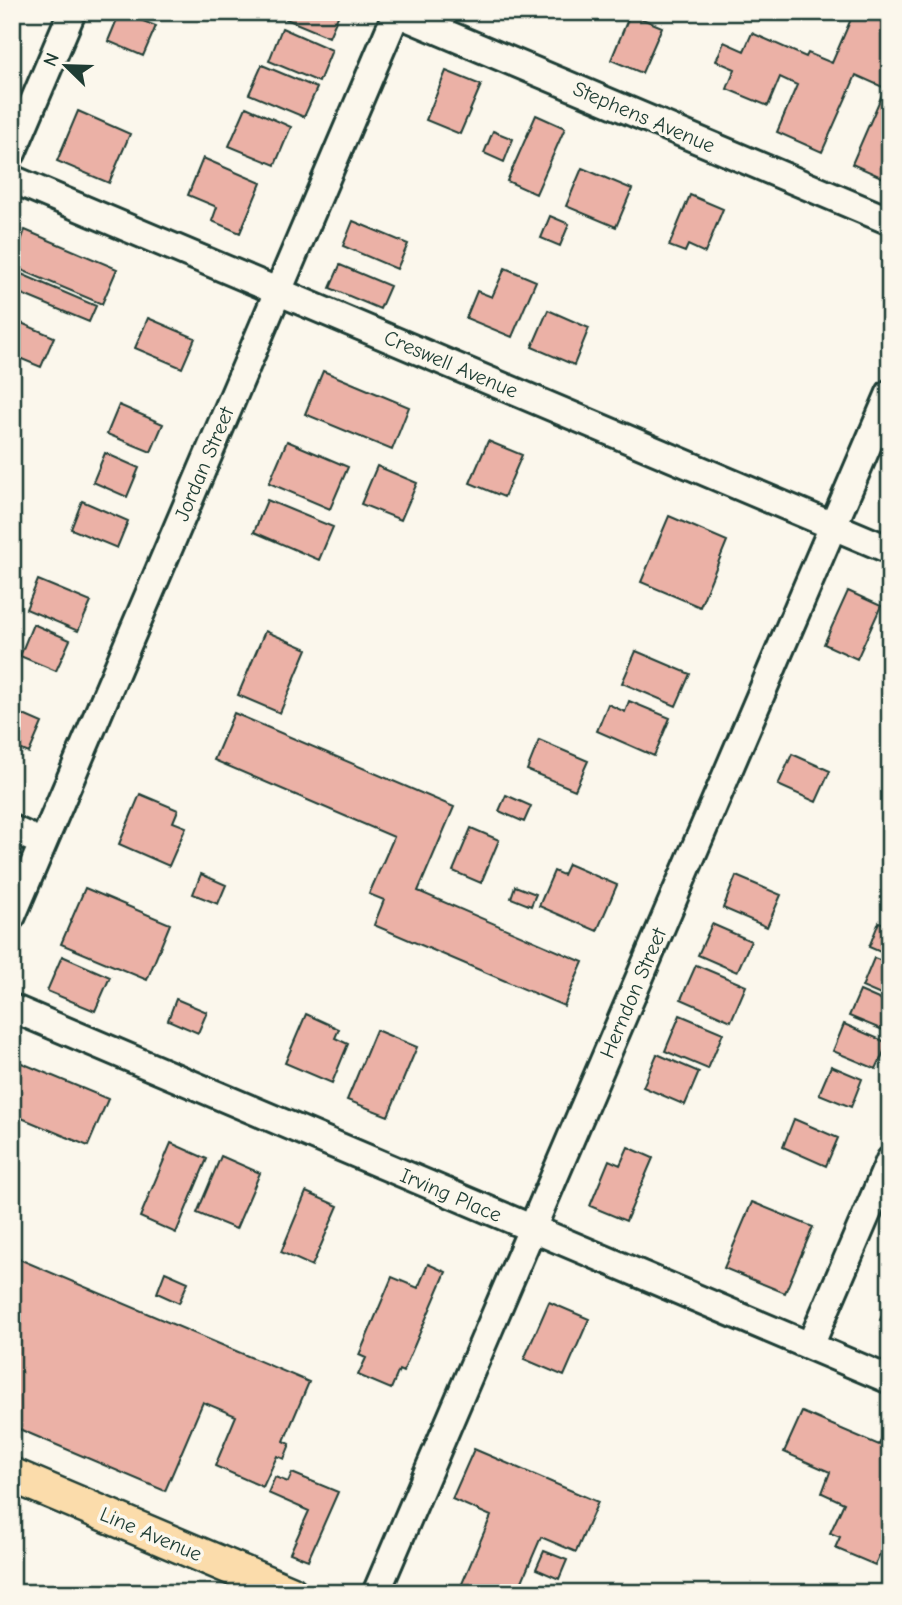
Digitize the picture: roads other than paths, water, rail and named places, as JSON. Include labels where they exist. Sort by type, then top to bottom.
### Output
[{"type":"main road","name":"Line Avenue","points":[[12,1475],[291,1593]]},
{"type":"street","points":[[12,153],[72,12]]},
{"type":"street","name":"Stephens Avenue","points":[[397,12],[890,221]]},
{"type":"street","name":"Jordan Street","points":[[12,916],[397,12]]},
{"type":"street","name":"Creswell Avenue","points":[[12,179],[890,550]]},
{"type":"street","name":"Herndon Street","points":[[376,1593],[890,393]]},
{"type":"street","points":[[12,829],[43,843]]},
{"type":"street","name":"Irving Place","points":[[12,1008],[890,1380]]},
{"type":"street","points":[[810,1346],[890,1160]]}]
